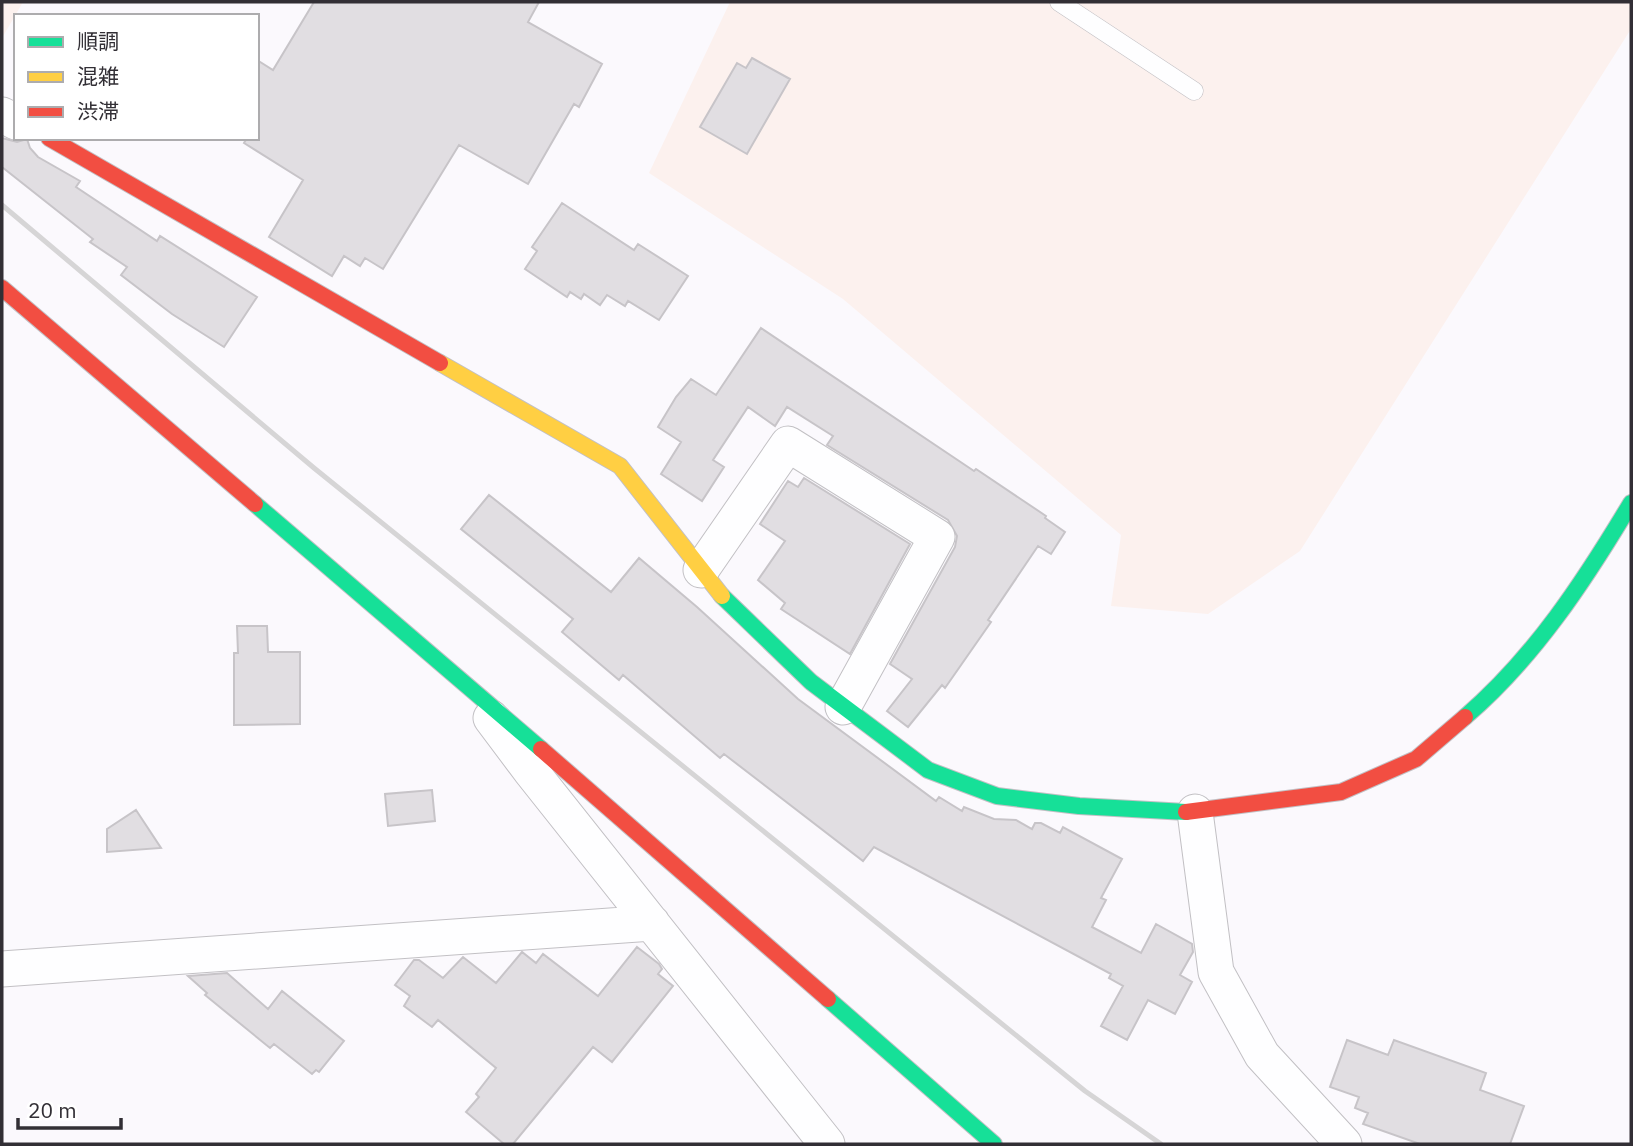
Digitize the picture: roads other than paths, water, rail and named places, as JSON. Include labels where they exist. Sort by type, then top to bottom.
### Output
[{"type":"street","points":[[52,140],[620,466],[724,599],[811,682],[928,770],[997,796],[1079,806],[1195,812],[1341,792],[1416,760],[1477,707],[1532,649],[1594,565],[1631,503]]},
{"type":"street","points":[[2,288],[467,684],[994,1144]]},
{"type":"street","points":[[701,570],[788,444],[937,537],[843,707]]},
{"type":"street","points":[[467,684],[530,770],[827,1144]]},
{"type":"street","points":[[1195,812],[1216,972],[1262,1055],[1344,1144]]},
{"type":"street","points":[[2,969],[652,923]]},
{"type":"lane","points":[[1059,2],[1194,92]]},
{"type":"railway","points":[[2,205],[314,468],[1085,1091],[1161,1144]]}]
